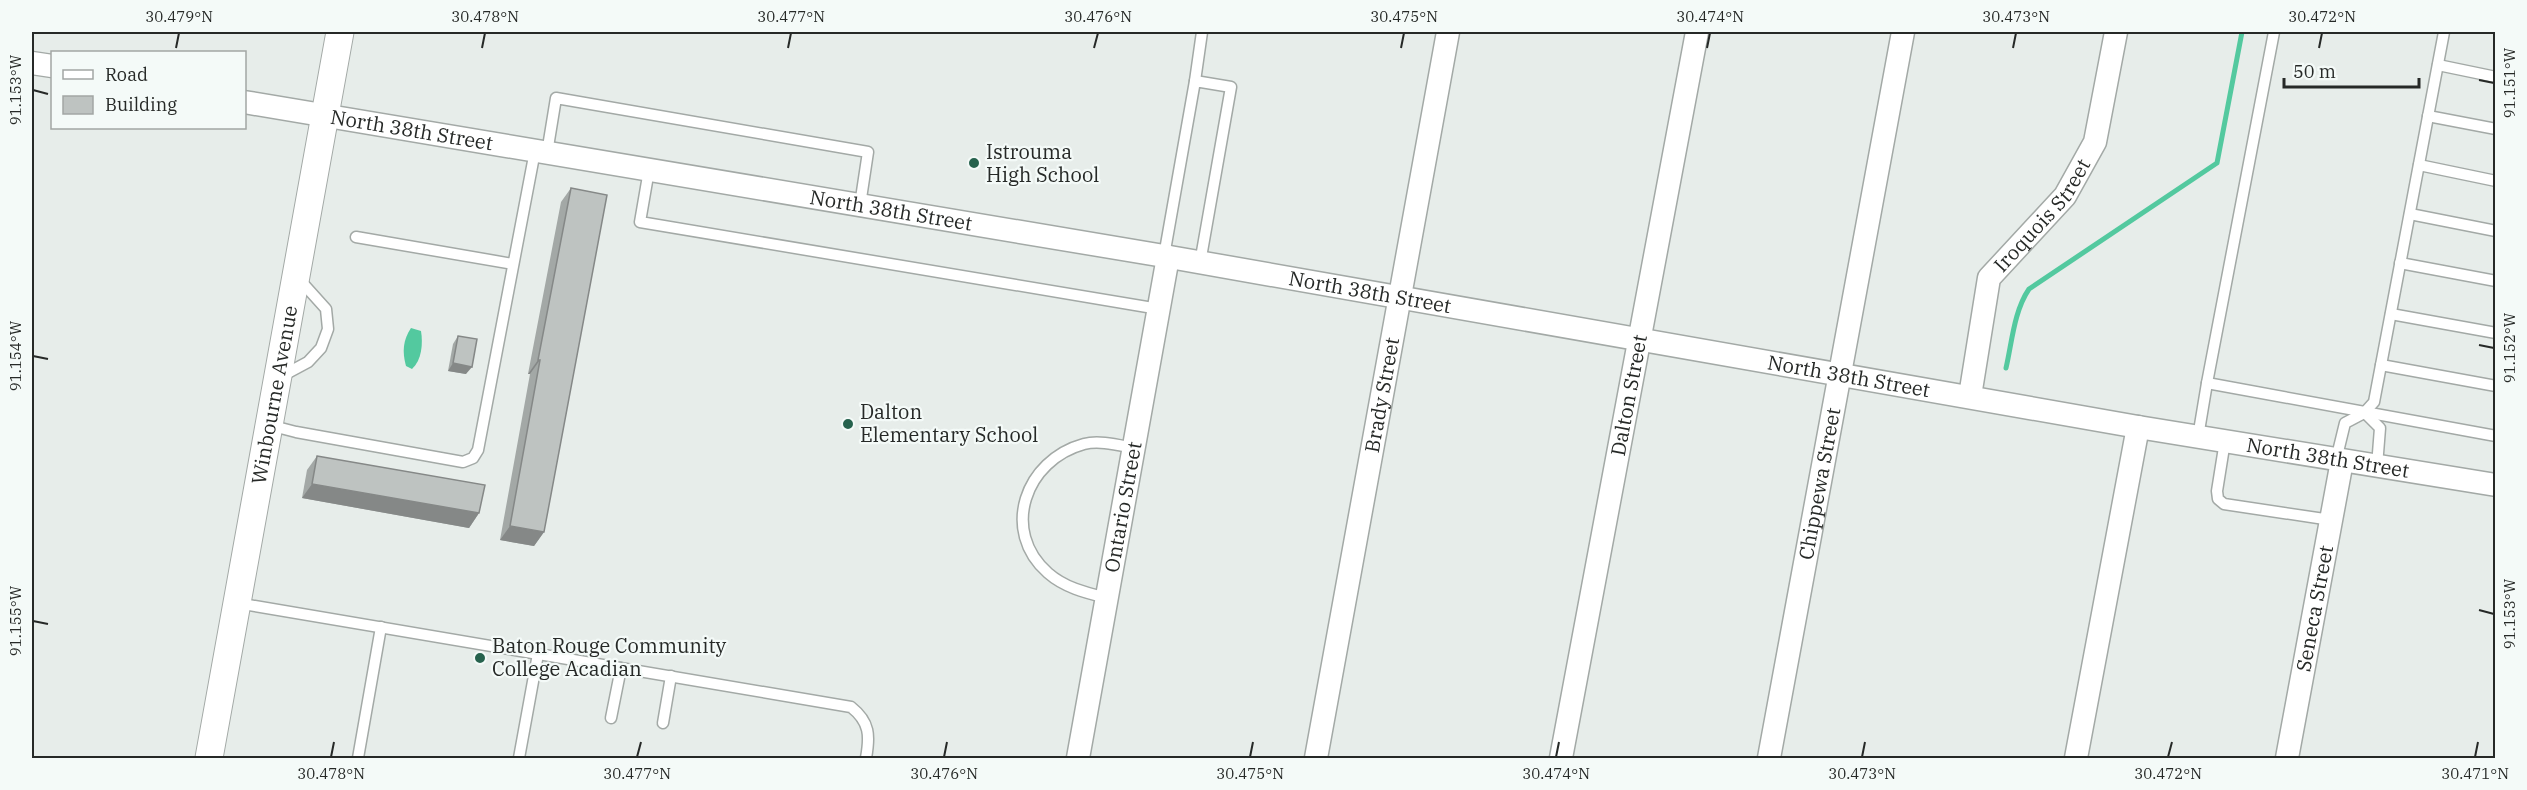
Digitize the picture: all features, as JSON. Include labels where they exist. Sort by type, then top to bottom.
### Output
[{"type":"street","name":"Winbourne Avenue","points":[[209,759],[340,32]]},
{"type":"street","name":"Brady Street","points":[[1316,759],[1448,32]]},
{"type":"street","name":"Dalton Street","points":[[1561,759],[1697,32]]},
{"type":"street","name":"Chippewa Street","points":[[1769,759],[1902,32]]},
{"type":"street","name":"Iroquois Street","points":[[1970,396],[1989,278],[2065,195],[2096,142],[2116,32]]},
{"type":"street","points":[[32,63],[51,66]]},
{"type":"street","name":"North 38th Street","points":[[246,102],[1166,256],[2138,427],[2496,485]]},
{"type":"street","name":"Ontario Street","points":[[1078,759],[1159,309],[1166,256]]},
{"type":"street","points":[[2076,759],[2138,427]]},
{"type":"street","name":"Seneca Street","points":[[2288,759],[2331,520],[2339,460]]},
{"type":"lane","points":[[1166,256],[1196,81],[1202,32]]},
{"type":"lane","points":[[2198,437],[2274,32]]},
{"type":"lane","points":[[2339,460],[2345,423],[2364,413],[2374,402],[2444,32]]},
{"type":"lane","points":[[2438,65],[2496,77]]},
{"type":"lane","points":[[1196,81],[1231,87],[1200,263]]},
{"type":"lane","points":[[269,425],[296,432],[463,462],[473,458],[478,450],[513,264],[556,98],[868,152],[860,206]]},
{"type":"lane","points":[[2428,116],[2496,129]]},
{"type":"lane","points":[[2419,165],[2496,181]]},
{"type":"lane","points":[[649,171],[640,222],[1159,309]]},
{"type":"lane","points":[[2410,214],[2496,231]]},
{"type":"lane","points":[[356,237],[513,264]]},
{"type":"lane","points":[[2400,263],[2496,281]]},
{"type":"lane","points":[[277,378],[308,362],[321,348],[328,329],[326,309],[296,276]]},
{"type":"lane","points":[[2391,314],[2496,333]]},
{"type":"lane","points":[[2381,365],[2496,386]]},
{"type":"lane","points":[[2207,383],[2496,436]]},
{"type":"lane","points":[[2364,413],[2380,428],[2378,466]]},
{"type":"lane","points":[[2224,441],[2217,491],[2218,499],[2224,504],[2331,520]]},
{"type":"lane","points":[[1107,598],[1069,587],[1049,574],[1035,559],[1026,538],[1023,518],[1026,496],[1037,473],[1059,454],[1085,444],[1110,444],[1134,448]]},
{"type":"lane","points":[[237,603],[851,708],[862,716],[868,727],[869,744],[866,759]]},
{"type":"lane","points":[[358,759],[381,627]]},
{"type":"lane","points":[[519,759],[538,654]]},
{"type":"lane","points":[[611,718],[621,668]]},
{"type":"lane","points":[[663,723],[670,676]]},
{"type":"shaded area","points":[[411,328],[421,331],[422,341],[420,356],[412,369],[406,366],[404,356],[406,337]]},
{"type":"building","points":[[571,188],[607,195],[544,532],[510,526],[540,360],[538,360]]},
{"type":"building","points":[[458,336],[477,339],[472,367],[453,363]]},
{"type":"building","points":[[317,456],[485,485],[479,513],[312,484]]},
{"type":"waterway","points":[[2006,368],[2017,317],[2029,289],[2217,163],[2242,32]]},
{"type":"place","name":"Istrouma High School","points":[[974,163]]},
{"type":"place","name":"Dalton Elementary School","points":[[848,424]]},
{"type":"place","name":"Baton Rouge Community College Acadian","points":[[480,658]]}]
